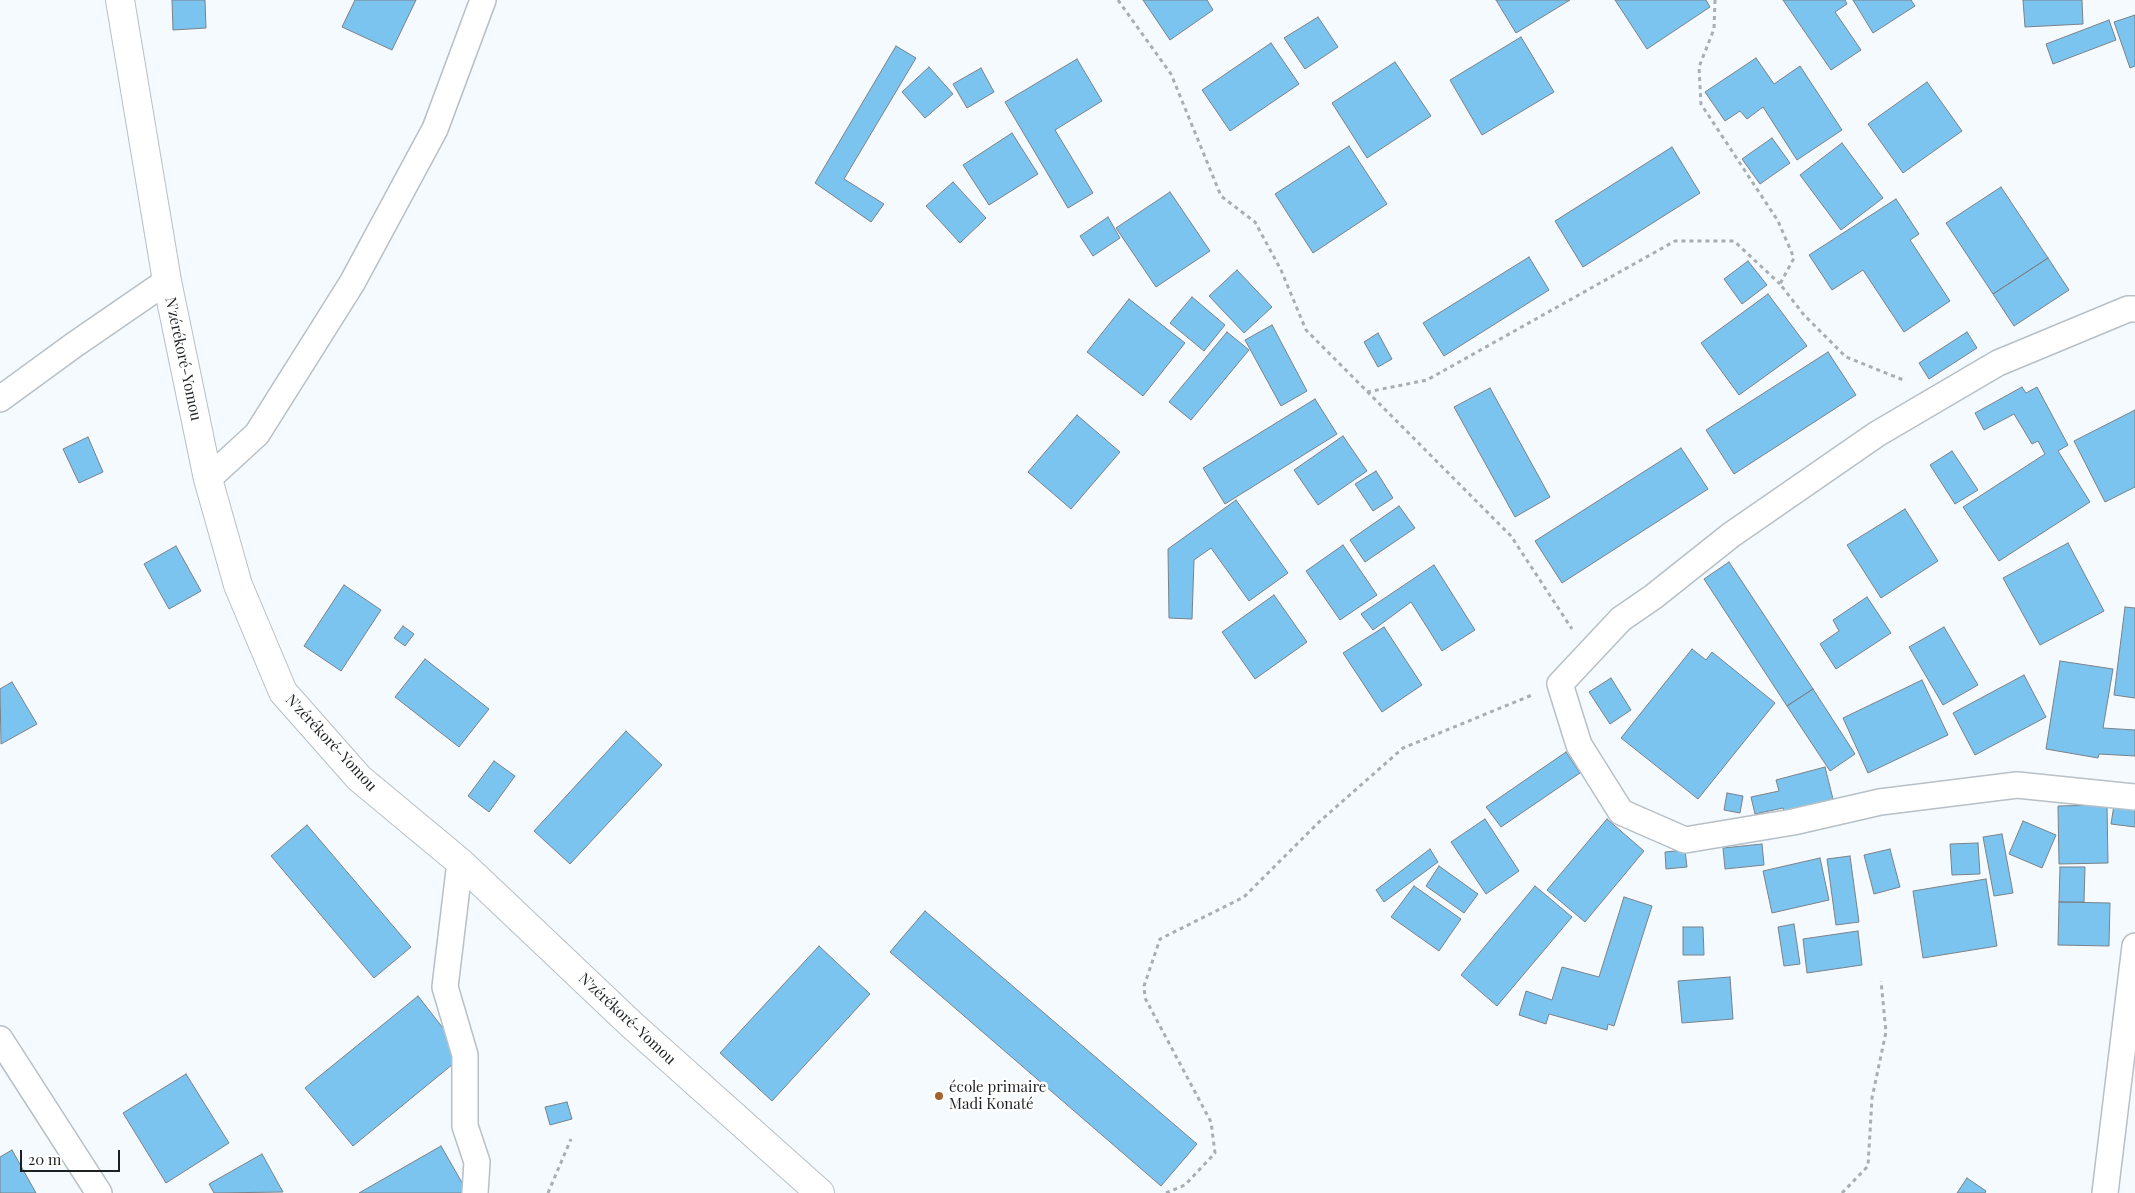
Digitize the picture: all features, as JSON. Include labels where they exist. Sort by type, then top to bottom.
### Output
[{"type":"highway","name":"N'zérékoré-Yomou","points":[[120,0],[167,281],[208,479],[238,585],[283,692],[359,778],[460,862],[632,1025],[820,1193]]},
{"type":"street","points":[[208,479],[256,434],[352,284],[435,129],[483,0]]},
{"type":"street","points":[[0,399],[74,344],[167,281]]},
{"type":"street","points":[[2135,309],[2128,309],[1998,363],[1877,434],[1731,536],[1653,597],[1621,619],[1560,684],[1579,745],[1622,812],[1685,840],[1793,822],[1880,802],[2017,786],[2135,796]]},
{"type":"street","points":[[460,862],[445,987],[465,1055],[465,1126],[477,1162],[475,1193]]},
{"type":"street","points":[[2105,1193],[2135,946]]},
{"type":"street","points":[[0,1039],[99,1193]]},
{"type":"path","points":[[1118,0],[1171,74],[1221,196],[1255,222],[1281,270],[1306,330],[1511,536],[1588,654]]},
{"type":"path","points":[[1715,0],[1714,29],[1699,67],[1702,104],[1782,230],[1794,258],[1780,284]]},
{"type":"path","points":[[1367,392],[1427,380],[1675,241],[1734,241],[1780,284],[1804,315],[1846,356],[1943,396]]},
{"type":"path","points":[[1166,1193],[1185,1185],[1215,1153],[1212,1122],[1145,998],[1144,986],[1160,939],[1244,897],[1319,822],[1403,748],[1560,684]]},
{"type":"path","points":[[1842,1193],[1868,1166],[1872,1098],[1886,1032],[1881,981]]},
{"type":"path","points":[[548,1193],[572,1139]]},
{"type":"building","points":[[172,0],[205,0],[206,28],[173,30]]},
{"type":"building","points":[[355,0],[416,0],[392,50],[342,27]]},
{"type":"building","points":[[1143,0],[1207,0],[1213,10],[1170,40]]},
{"type":"building","points":[[1496,0],[1570,0],[1516,33]]},
{"type":"building","points":[[1615,0],[1706,0],[1710,7],[1647,49]]},
{"type":"building","points":[[1783,0],[1845,0],[1847,4],[1835,12],[1861,50],[1831,70]]},
{"type":"building","points":[[1853,0],[1911,0],[1915,6],[1873,33]]},
{"type":"building","points":[[2023,0],[2082,0],[2083,24],[2025,27]]},
{"type":"building","points":[[2135,15],[2135,66],[2130,68],[2114,22]]},
{"type":"building","points":[[1318,17],[1338,47],[1305,69],[1284,38]]},
{"type":"building","points":[[2109,20],[2116,40],[2053,64],[2046,44]]},
{"type":"building","points":[[1521,37],[1554,92],[1482,135],[1450,80]]},
{"type":"building","points":[[1271,43],[1299,84],[1230,131],[1202,90]]},
{"type":"building","points":[[896,46],[916,58],[844,179],[884,204],[871,222],[815,183]]},
{"type":"building","points":[[1756,58],[1774,84],[1800,66],[1842,130],[1797,160],[1763,107],[1747,119],[1740,111],[1725,121],[1705,92]]},
{"type":"building","points":[[1077,59],[1102,101],[1055,130],[1093,193],[1068,208],[1005,102]]},
{"type":"building","points":[[1395,62],[1431,116],[1367,158],[1332,103]]},
{"type":"building","points":[[929,67],[953,94],[925,118],[902,92]]},
{"type":"building","points":[[981,68],[994,92],[967,108],[953,84]]},
{"type":"building","points":[[1927,82],[1962,131],[1903,173],[1868,124]]},
{"type":"building","points":[[1012,133],[1038,174],[989,205],[963,165]]},
{"type":"building","points":[[1772,138],[1790,163],[1760,184],[1742,159]]},
{"type":"building","points":[[1842,143],[1883,198],[1841,230],[1800,175]]},
{"type":"building","points":[[1349,146],[1387,204],[1313,253],[1275,194]]},
{"type":"building","points":[[1672,147],[1700,193],[1583,267],[1555,221]]},
{"type":"building","points":[[953,182],[986,218],[960,243],[926,206]]},
{"type":"building","points":[[2001,187],[2048,258],[1993,294],[1946,223]]},
{"type":"building","points":[[1170,192],[1210,251],[1156,287],[1116,228]]},
{"type":"building","points":[[1896,199],[1919,234],[1910,240],[1950,301],[1904,332],[1863,270],[1832,290],[1809,255]]},
{"type":"building","points":[[1108,217],[1120,238],[1093,256],[1080,236]]},
{"type":"building","points":[[1529,257],[1549,290],[1444,356],[1423,323]]},
{"type":"building","points":[[2048,258],[2069,290],[2014,326],[1993,294]]},
{"type":"building","points":[[1748,261],[1767,285],[1742,304],[1724,279]]},
{"type":"building","points":[[1237,270],[1272,307],[1244,333],[1209,296]]},
{"type":"building","points":[[1768,294],[1807,346],[1739,395],[1701,343]]},
{"type":"building","points":[[1192,297],[1225,325],[1204,351],[1170,323]]},
{"type":"building","points":[[1129,299],[1185,343],[1143,396],[1087,352]]},
{"type":"building","points":[[1272,325],[1307,391],[1281,406],[1245,340]]},
{"type":"building","points":[[1227,332],[1249,350],[1191,420],[1169,402]]},
{"type":"building","points":[[1967,332],[1977,348],[1929,379],[1919,363]]},
{"type":"building","points":[[1378,333],[1392,359],[1378,367],[1364,342]]},
{"type":"building","points":[[1828,352],[1856,395],[1734,474],[1706,430]]},
{"type":"building","points":[[2022,387],[2026,393],[2037,387],[2068,445],[2058,451],[2090,502],[1999,561],[1963,507],[2045,454],[2038,441],[2032,444],[2014,414],[1984,430],[1975,413]]},
{"type":"building","points":[[1490,388],[1550,497],[1515,517],[1454,407]]},
{"type":"building","points":[[1315,399],[1337,434],[1225,504],[1203,468]]},
{"type":"building","points":[[2135,410],[2135,487],[2105,502],[2074,441]]},
{"type":"building","points":[[1077,415],[1120,452],[1071,509],[1028,472]]},
{"type":"building","points":[[1343,436],[1367,471],[1318,505],[1294,470]]},
{"type":"building","points":[[88,437],[103,472],[79,483],[63,449]]},
{"type":"building","points":[[1681,448],[1708,489],[1562,583],[1535,541]]},
{"type":"building","points":[[1952,451],[1978,490],[1955,504],[1930,465]]},
{"type":"building","points":[[1376,471],[1393,498],[1373,511],[1355,484]]},
{"type":"building","points":[[1236,500],[1288,573],[1249,601],[1211,548],[1194,560],[1192,619],[1169,618],[1168,549]]},
{"type":"building","points":[[1399,506],[1415,528],[1365,562],[1350,540]]},
{"type":"building","points":[[1905,509],[1938,561],[1881,598],[1847,545]]},
{"type":"building","points":[[2068,543],[2104,611],[2040,645],[2003,578]]},
{"type":"building","points":[[1343,545],[1377,595],[1340,620],[1306,571]]},
{"type":"building","points":[[176,546],[201,591],[169,609],[144,564]]},
{"type":"building","points":[[1729,562],[1813,689],[1787,706],[1704,579]]},
{"type":"building","points":[[1434,565],[1475,630],[1442,651],[1411,602],[1373,630],[1361,614]]},
{"type":"building","points":[[344,585],[381,610],[341,671],[304,646]]},
{"type":"building","points":[[1274,595],[1307,642],[1255,679],[1222,632]]},
{"type":"building","points":[[1867,597],[1891,633],[1836,669],[1820,644],[1839,631],[1833,620]]},
{"type":"building","points":[[2125,607],[2135,608],[2135,698],[2114,695]]},
{"type":"building","points":[[403,626],[414,634],[405,646],[394,638]]},
{"type":"building","points":[[1384,627],[1422,685],[1382,712],[1343,653]]},
{"type":"building","points":[[1944,627],[1978,685],[1943,705],[1909,647]]},
{"type":"building","points":[[1692,649],[1706,660],[1712,652],[1775,703],[1698,799],[1621,738]]},
{"type":"building","points":[[425,659],[489,709],[459,747],[395,697]]},
{"type":"building","points":[[2060,661],[2113,669],[2103,728],[2135,730],[2135,756],[2099,754],[2098,758],[2046,749]]},
{"type":"building","points":[[2024,675],[2046,717],[1975,755],[1953,713]]},
{"type":"building","points":[[1611,678],[1631,710],[1610,724],[1589,692]]},
{"type":"building","points":[[1922,680],[1948,735],[1868,773],[1843,718]]},
{"type":"building","points":[[12,682],[37,724],[1,744],[0,689]]},
{"type":"building","points":[[1813,689],[1855,754],[1830,771],[1787,706]]},
{"type":"building","points":[[626,731],[662,765],[570,864],[534,831]]},
{"type":"building","points":[[1566,752],[1580,773],[1501,827],[1486,807]]},
{"type":"building","points":[[494,761],[515,776],[489,812],[468,796]]},
{"type":"building","points":[[1825,767],[1833,799],[1784,811],[1783,808],[1755,814],[1751,797],[1779,791],[1776,780]]},
{"type":"building","points":[[1727,793],[1743,796],[1740,813],[1724,810]]},
{"type":"building","points":[[2107,805],[2108,863],[2059,864],[2058,806]]},
{"type":"building","points":[[2114,805],[2135,807],[2135,827],[2111,824]]},
{"type":"building","points":[[1485,819],[1519,871],[1486,894],[1451,842]]},
{"type":"building","points":[[1607,819],[1644,851],[1585,922],[1547,890]]},
{"type":"building","points":[[2023,821],[2056,835],[2042,868],[2009,854]]},
{"type":"building","points":[[307,825],[411,947],[374,978],[271,856]]},
{"type":"building","points":[[2002,834],[2013,893],[1994,896],[1983,837]]},
{"type":"building","points":[[1978,843],[1980,874],[1952,875],[1950,844]]},
{"type":"building","points":[[1762,844],[1764,865],[1725,869],[1723,848]]},
{"type":"building","points":[[1430,849],[1438,862],[1384,902],[1376,890]]},
{"type":"building","points":[[1890,849],[1900,887],[1874,894],[1864,855]]},
{"type":"building","points":[[1685,850],[1687,867],[1666,869],[1665,852]]},
{"type":"building","points":[[1850,856],[1859,922],[1836,925],[1827,859]]},
{"type":"building","points":[[1820,858],[1829,900],[1772,913],[1763,871]]},
{"type":"building","points":[[1439,866],[1478,894],[1464,913],[1426,886]]},
{"type":"building","points":[[2060,867],[2085,867],[2084,902],[2059,902]]},
{"type":"building","points":[[1986,879],[1997,946],[1923,958],[1913,891]]},
{"type":"building","points":[[1414,886],[1461,919],[1439,951],[1391,917]]},
{"type":"building","points":[[1535,886],[1572,917],[1497,1006],[1461,975]]},
{"type":"building","points":[[1624,897],[1652,906],[1614,1026],[1608,1024],[1607,1030],[1549,1014],[1546,1024],[1519,1015],[1526,991],[1552,1000],[1562,967],[1599,977]]},
{"type":"building","points":[[2059,902],[2110,903],[2109,946],[2058,945]]},
{"type":"building","points":[[925,911],[1197,1144],[1161,1186],[890,952]]},
{"type":"building","points":[[1794,924],[1800,964],[1784,966],[1778,927]]},
{"type":"building","points":[[1683,927],[1703,927],[1704,955],[1683,955]]},
{"type":"building","points":[[1858,931],[1862,965],[1807,973],[1803,939]]},
{"type":"building","points":[[819,946],[870,994],[772,1101],[720,1053]]},
{"type":"building","points":[[1730,977],[1733,1019],[1682,1023],[1678,981]]},
{"type":"building","points":[[418,996],[464,1055],[353,1146],[305,1088]]},
{"type":"building","points":[[186,1074],[229,1143],[166,1183],[123,1113]]},
{"type":"building","points":[[567,1102],[572,1119],[550,1125],[545,1107]]},
{"type":"building","points":[[441,1146],[468,1193],[359,1193]]},
{"type":"building","points":[[12,1150],[36,1193],[0,1193],[0,1157]]},
{"type":"building","points":[[262,1154],[283,1192],[214,1193],[209,1184]]},
{"type":"building","points":[[1967,1178],[1986,1191],[1985,1193],[1957,1193]]},
{"type":"place","name":"école primaire Madi Konaté","points":[[939,1096]]}]
